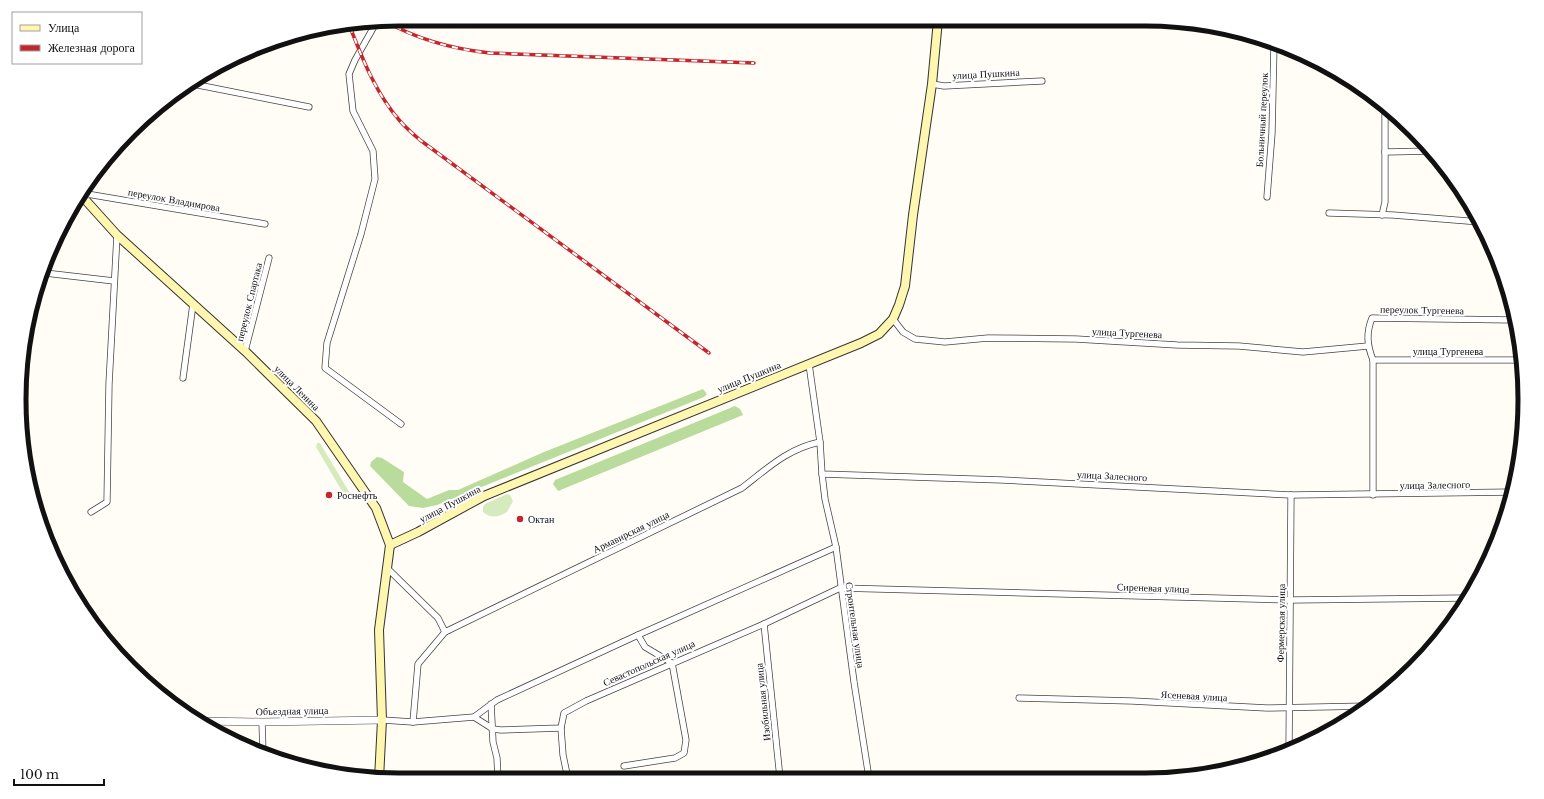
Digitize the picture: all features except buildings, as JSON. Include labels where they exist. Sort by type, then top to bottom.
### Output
[{"type":"main road","name":"улица Пушкина","points":[[390,545],[418,532],[484,496],[861,343],[879,334],[893,319],[899,305],[904,286],[932,84],[937,26]]},
{"type":"main road","name":"улица Ленина","points":[[85,199],[117,235],[245,351],[316,421],[376,508],[390,545]]},
{"type":"main road","points":[[379,772],[382,720],[379,630],[383,588],[388,569],[390,545]]},
{"type":"street","points":[[374,27],[355,60],[349,74],[353,111],[373,151],[375,179],[361,234],[326,342],[326,368],[401,424]]},
{"type":"street","name":"Больничный переулок","points":[[1267,197],[1272,133],[1274,49]]},
{"type":"street","name":"улица Пушкина","points":[[932,84],[944,86],[1042,81]]},
{"type":"street","points":[[198,85],[309,107]]},
{"type":"street","points":[[1382,215],[1385,202],[1384,113]]},
{"type":"street","points":[[1385,152],[1423,151]]},
{"type":"street","name":"переулок Владимрова","points":[[87,195],[265,224]]},
{"type":"street","points":[[1329,213],[1472,221]]},
{"type":"street","points":[[91,512],[107,502],[109,384],[117,235]]},
{"type":"street","name":"переулок Спартака","points":[[245,351],[269,258]]},
{"type":"street","points":[[48,273],[114,281]]},
{"type":"street","points":[[183,378],[193,304]]},
{"type":"street","name":"переулок Тургенева","points":[[1373,495],[1373,360],[1368,346],[1368,328],[1372,318],[1509,320]]},
{"type":"street","name":"улица Тургенева","points":[[893,319],[903,332],[915,339],[945,342],[988,338],[1076,339],[1177,345],[1239,346],[1303,352],[1368,346]]},
{"type":"street","name":"улица Тургенева","points":[[1373,360],[1516,360]]},
{"type":"street","points":[[809,364],[820,442],[822,474]]},
{"type":"street","name":"Армавирская улица","points":[[413,722],[418,664],[445,632],[742,488],[778,459],[809,445],[820,442]]},
{"type":"street","name":"улица Залесного","points":[[822,474],[1002,480],[1291,495],[1506,492]]},
{"type":"street","name":"Строительная улица","points":[[822,474],[825,499],[836,547],[840,588],[868,773]]},
{"type":"street","name":"Фермерская улица","points":[[1289,744],[1291,495]]},
{"type":"street","points":[[382,720],[413,722],[474,717],[498,700],[638,635],[836,547]]},
{"type":"street","points":[[388,569],[438,618],[445,632]]},
{"type":"street","name":"Сиреневая улица","points":[[840,588],[1291,600],[1461,598]]},
{"type":"street","name":"Севастопольская улица","points":[[561,728],[564,713],[586,701],[764,624],[840,588]]},
{"type":"street","name":"Изобильная улица","points":[[764,624],[779,773]]},
{"type":"street","points":[[624,766],[675,758],[684,753],[686,740],[672,663],[645,647],[638,635]]},
{"type":"street","name":"Ясеневая улица","points":[[1019,698],[1132,701],[1268,708],[1357,706]]},
{"type":"street","points":[[491,704],[493,742],[497,758],[498,773]]},
{"type":"street","points":[[474,717],[493,729],[561,728],[563,755],[567,773]]},
{"type":"street","name":"Объездная улица","points":[[210,721],[262,722],[382,720]]},
{"type":"street","points":[[262,722],[263,747]]},
{"type":"green space","points":[[703,389],[707,394],[704,397],[437,505],[423,508],[409,506],[370,466],[371,462],[377,457],[382,458],[404,472],[403,482],[427,499],[449,490],[458,490],[544,452]]},
{"type":"green space","points":[[735,406],[740,409],[743,415],[558,491],[553,484],[555,480]]},
{"type":"green space","points":[[317,443],[320,443],[351,495],[350,498],[346,498],[316,447]]},
{"type":"green space","points":[[507,494],[510,495],[513,501],[507,512],[501,515],[489,516],[483,512],[483,507],[485,504]]},
{"type":"railway","points":[[394,26],[436,43],[490,53],[754,63]]},
{"type":"railway","points":[[351,29],[365,64],[377,88],[391,111],[402,124],[420,140],[709,353]]},
{"type":"place","name":"Роснефть","points":[[329,495]]},
{"type":"place","name":"Октан","points":[[520,519]]}]
